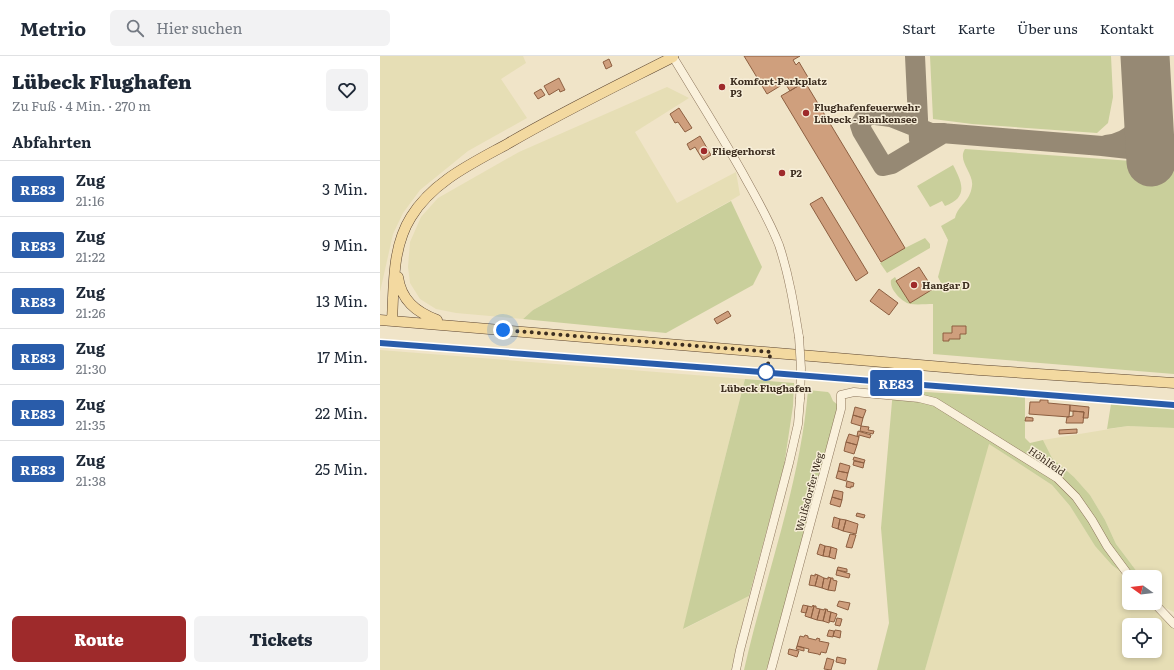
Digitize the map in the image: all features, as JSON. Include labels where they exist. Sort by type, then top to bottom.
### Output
[{"type":"main road","points":[[392,320],[396,259],[401,237],[410,218],[421,202],[435,188],[474,162],[548,120],[672,57]]},
{"type":"main road","points":[[396,259],[399,285],[404,297],[411,306],[424,316],[448,325]]},
{"type":"main road","points":[[380,320],[979,370],[1174,383]]},
{"type":"street","points":[[672,57],[731,154],[762,208],[772,229],[792,290],[798,337],[801,368],[798,424],[736,670]]},
{"type":"street","name":"Wulfsdorfer Weg","points":[[771,670],[841,409],[841,395],[854,392],[919,398]]},
{"type":"street","name":"Höhlfeld","points":[[919,398],[935,402],[1057,478],[1076,497],[1092,520],[1107,546],[1125,570]]},
{"type":"street","points":[[1161,610],[1174,624]]},
{"type":"shaded area","points":[[380,56],[523,56],[526,63],[501,79],[527,118],[468,151],[420,190],[403,213],[393,234],[380,292]]},
{"type":"shaded area","points":[[667,87],[689,98],[635,132],[677,203],[736,172],[740,195],[533,310],[523,319],[456,313],[436,309],[420,299],[410,283],[408,267],[410,242],[421,217],[438,198],[519,152]]},
{"type":"shaded area","points":[[380,350],[745,379],[713,505],[684,629],[749,596],[731,670],[380,670]]},
{"type":"shaded area","points":[[1128,426],[1174,428],[1174,612],[1162,606],[1162,570],[1136,570],[1116,544],[1105,520],[1090,495],[1074,477],[1052,458],[1043,440]]},
{"type":"shaded area","points":[[988,443],[1052,485],[1070,506],[1095,546],[1122,571],[1122,610],[1161,610],[1174,624],[1174,670],[925,670]]},
{"type":"green space","points":[[930,56],[1111,56],[1113,97],[1108,123],[1097,133],[972,124],[933,119]]},
{"type":"green space","points":[[965,149],[1174,164],[1174,374],[933,354],[933,304],[907,303],[894,291],[891,280],[895,277],[910,303],[941,283],[938,277],[948,240],[941,226],[955,218],[967,200],[972,186],[971,176],[963,158]]},
{"type":"green space","points":[[953,165],[961,183],[958,198],[945,206],[942,201],[930,207],[917,186]]},
{"type":"green space","points":[[731,201],[762,267],[753,285],[666,333],[523,319],[533,310]]},
{"type":"green space","points":[[925,238],[930,244],[930,248],[887,273],[880,263]]},
{"type":"green space","points":[[745,379],[794,383],[793,406],[784,466],[749,596],[683,629],[713,505]]},
{"type":"green space","points":[[808,390],[828,392],[833,401],[838,405],[772,654],[766,670],[744,670],[798,461]]},
{"type":"green space","points":[[893,390],[1025,397],[1025,438],[1030,443],[1043,440],[1052,458],[1074,477],[1090,495],[1105,520],[1116,544],[1136,570],[1122,570],[1122,573],[1112,565],[1095,546],[1070,506],[1052,485],[989,444],[925,670],[877,670],[889,623],[881,528]]},
{"type":"green space","points":[[1111,404],[1174,408],[1174,428],[1128,426],[1107,429]]},
{"type":"building","points":[[744,56],[800,56],[793,60],[796,65],[799,62],[809,79],[790,91],[785,83],[767,94]]},
{"type":"building","points":[[609,59],[612,66],[606,69],[603,62]]},
{"type":"building","points":[[559,78],[565,90],[560,92],[559,89],[549,95],[544,86]]},
{"type":"building","points":[[805,82],[905,248],[881,262],[781,96]]},
{"type":"building","points":[[541,89],[545,95],[538,99],[534,93]]},
{"type":"building","points":[[679,108],[692,128],[685,132],[678,122],[675,123],[670,114]]},
{"type":"building","points":[[700,136],[711,155],[703,160],[695,147],[690,150],[687,144]]},
{"type":"building","points":[[822,197],[868,273],[856,281],[810,204]]},
{"type":"building","name":"Hangar D","points":[[919,267],[933,289],[910,303],[896,281]]},
{"type":"building","points":[[879,289],[898,303],[889,315],[870,301]]},
{"type":"building","points":[[728,311],[731,316],[717,324],[714,319]]},
{"type":"building","points":[[952,326],[966,326],[966,334],[960,334],[960,339],[949,339],[949,341],[943,341],[943,333],[952,333]]},
{"type":"building","points":[[1040,400],[1048,400],[1048,403],[1070,405],[1069,417],[1029,414],[1030,402],[1040,402]]},
{"type":"building","points":[[1070,405],[1089,407],[1088,418],[1083,418],[1084,412],[1070,411]]},
{"type":"building","points":[[855,407],[866,410],[863,418],[853,415]]},
{"type":"building","points":[[1073,411],[1084,412],[1083,423],[1066,423],[1067,417],[1073,416]]},
{"type":"building","points":[[853,415],[863,418],[861,426],[851,423]]},
{"type":"building","points":[[1026,417],[1033,418],[1033,421],[1025,421]]},
{"type":"building","points":[[861,426],[869,427],[868,430],[874,431],[873,434],[860,431]]},
{"type":"building","points":[[1077,429],[1077,433],[1059,434],[1059,430]]},
{"type":"building","points":[[858,431],[871,435],[870,438],[859,435],[859,437],[857,436]]},
{"type":"building","points":[[849,434],[859,437],[857,445],[846,442]]},
{"type":"building","points":[[846,442],[857,445],[854,454],[844,451]]},
{"type":"building","points":[[854,457],[865,460],[864,463],[853,460]]},
{"type":"building","points":[[854,461],[864,463],[863,468],[853,465]]},
{"type":"building","points":[[840,463],[850,466],[848,473],[838,471]]},
{"type":"building","points":[[838,471],[848,473],[846,481],[836,478]]},
{"type":"building","points":[[847,481],[854,483],[853,487],[846,487]]},
{"type":"building","points":[[834,490],[843,492],[842,500],[832,497]]},
{"type":"building","points":[[832,497],[842,500],[840,507],[830,504]]},
{"type":"building","points":[[857,513],[865,515],[864,518],[856,516]]},
{"type":"building","points":[[834,517],[840,519],[838,529],[832,527]]},
{"type":"building","points":[[840,519],[846,520],[843,531],[838,529]]},
{"type":"building","points":[[846,520],[858,524],[856,534],[843,531]]},
{"type":"building","points":[[850,534],[856,535],[852,548],[846,547]]},
{"type":"building","points":[[820,544],[825,546],[823,556],[817,554]]},
{"type":"building","points":[[825,546],[831,547],[829,557],[823,556]]},
{"type":"building","points":[[831,547],[837,549],[835,559],[829,557]]},
{"type":"building","points":[[838,567],[847,569],[847,572],[837,570]]},
{"type":"building","points":[[837,570],[850,574],[849,578],[836,575]]},
{"type":"building","points":[[815,574],[818,575],[815,586],[809,585],[811,575],[815,576]]},
{"type":"building","points":[[818,575],[824,578],[822,588],[815,586]]},
{"type":"building","points":[[828,577],[831,578],[828,590],[822,588],[824,578],[828,579]]},
{"type":"building","points":[[831,578],[837,581],[835,591],[828,590]]},
{"type":"building","points":[[839,601],[850,603],[848,610],[837,606]]},
{"type":"building","points":[[803,605],[808,606],[806,613],[801,612]]},
{"type":"building","points":[[813,605],[811,618],[805,616],[808,606],[812,607]]},
{"type":"building","points":[[814,606],[820,609],[817,620],[811,618]]},
{"type":"building","points":[[820,609],[826,609],[823,621],[817,620]]},
{"type":"building","points":[[826,609],[828,610],[827,611],[831,612],[829,623],[823,621]]},
{"type":"building","points":[[831,612],[837,614],[834,622],[829,621]]},
{"type":"building","points":[[837,618],[842,619],[840,626],[835,625]]},
{"type":"building","points":[[829,630],[834,631],[833,637],[827,636]]},
{"type":"building","points":[[835,630],[841,631],[840,638],[833,636]]},
{"type":"building","points":[[805,635],[808,636],[808,638],[816,640],[817,638],[820,639],[819,641],[829,643],[826,653],[821,652],[820,655],[808,652],[809,649],[797,646],[800,636],[804,637]]},
{"type":"building","points":[[797,646],[804,648],[804,651],[796,649]]},
{"type":"building","points":[[789,649],[799,651],[797,657],[788,654]]},
{"type":"building","points":[[837,657],[846,659],[845,664],[836,662]]},
{"type":"building","points":[[827,658],[834,660],[831,670],[824,669]]},
{"type":"taxiway","points":[[915,56],[919,140]]},
{"type":"taxiway","points":[[1106,145],[1124,140],[1136,130],[1146,108],[1147,99]]},
{"type":"taxiway","points":[[1148,103],[1150,118],[1157,136],[1174,151]]},
{"type":"taxiway","points":[[944,133],[892,164],[883,166],[860,125],[865,117],[869,115],[876,115],[891,117],[931,133],[941,133],[1102,146],[1174,154]]},
{"type":"runway","points":[[1145,56],[1151,162]]},
{"type":"railway","points":[[380,343],[1174,405]]},
{"type":"train","name":"RE83","points":[[380,343],[821,376],[1174,405]]},
{"type":"place","name":"Komfort-Parkplatz P3","points":[[722,87]]},
{"type":"place","name":"Flughafenfeuerwehr Lübeck - Blankensee","points":[[806,113]]},
{"type":"place","name":"Fliegerhorst","points":[[704,151]]},
{"type":"place","name":"P2","points":[[782,173]]},
{"type":"place","name":"Hangar D","points":[[914,285]]},
{"type":"place","name":"Lübeck Flughafen","points":[[766,372]]},
{"type":"route","points":[[503,330],[771,352],[766,372]]}]
